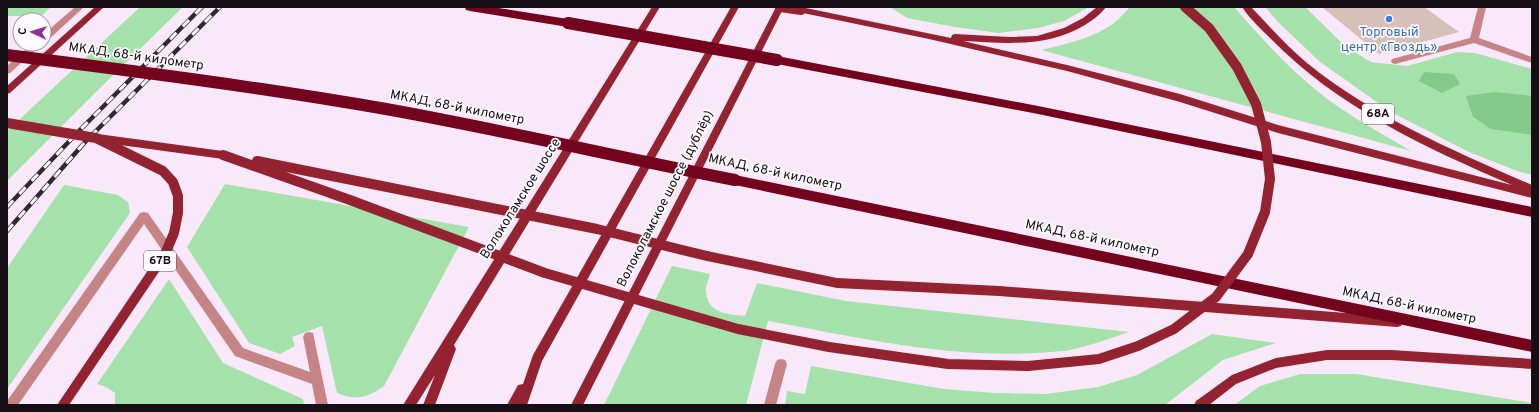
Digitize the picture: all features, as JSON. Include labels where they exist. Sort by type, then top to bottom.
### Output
[{"type":"highway","points":[[470,7],[777,60],[1038,110],[1532,212]]},
{"type":"highway","name":"МКАД, 68-й километр","points":[[7,55],[182,77],[338,101],[490,129],[1532,346]]},
{"type":"main road","points":[[7,90],[100,7]]},
{"type":"main road","name":"Волоколамское шоссе","points":[[409,405],[457,330],[656,7]]},
{"type":"main road","points":[[513,405],[537,359],[735,7]]},
{"type":"main road","points":[[780,7],[929,36],[1074,70],[1180,98],[1278,129],[1532,194]]},
{"type":"main road","name":"Волоколамское шоссе (дублёр)","points":[[577,405],[780,7]]},
{"type":"main road","points":[[929,36],[1028,40],[1056,34],[1079,25],[1102,7]]},
{"type":"main road","points":[[223,155],[350,200],[545,273],[738,329],[829,347],[948,364],[1028,366],[1099,359],[1138,346],[1174,329],[1216,297],[1248,254],[1265,212],[1270,179],[1266,142],[1256,104],[1233,61],[1209,28],[1185,7]]},
{"type":"main road","name":"68A","points":[[1246,7],[1278,42],[1307,67],[1351,98],[1398,126],[1532,189]]},
{"type":"main road","points":[[7,123],[96,138],[223,155],[589,227],[707,256],[837,283],[999,291],[1426,324]]},
{"type":"main road","name":"67B","points":[[63,405],[165,254],[174,233],[178,213],[178,196],[173,182],[163,172],[96,138]]},
{"type":"main road","points":[[430,405],[457,330]]},
{"type":"main road","points":[[1200,405],[1232,380],[1276,363],[1327,355],[1391,355],[1532,364]]},
{"type":"main road","points":[[521,405],[537,359]]},
{"type":"lane","points":[[52,32],[80,7]]},
{"type":"lane","points":[[1474,40],[1482,7]]},
{"type":"lane","points":[[1395,61],[1474,40],[1532,60]]},
{"type":"lane","points":[[7,72],[29,52]]},
{"type":"lane","points":[[11,405],[144,216],[239,352],[317,380]]},
{"type":"lane","points":[[309,337],[322,405]]},
{"type":"lane","points":[[770,405],[781,364]]},
{"type":"green space","points":[[7,7],[51,7],[45,12],[12,12],[12,16],[7,16]]},
{"type":"green space","points":[[140,7],[183,7],[7,181],[7,131]]},
{"type":"green space","points":[[890,7],[1089,7],[1064,21],[1038,28],[998,33],[907,18]]},
{"type":"green space","points":[[1130,7],[1234,7],[1280,58],[1319,93],[1371,128],[1411,151],[1041,50],[1069,43],[1107,28]]},
{"type":"green space","points":[[1265,7],[1305,7],[1346,47],[1371,62],[1407,66],[1457,52],[1475,53],[1532,69],[1532,175],[1517,171],[1469,152],[1391,112],[1320,62],[1278,22]]},
{"type":"green space","points":[[1424,72],[1454,74],[1460,84],[1442,93],[1419,81]]},
{"type":"green space","points":[[1495,92],[1532,96],[1532,135],[1491,129],[1473,117],[1466,96]]},
{"type":"green space","points":[[225,184],[469,227],[384,386],[367,396],[361,397],[350,397],[337,393],[322,326],[292,337],[295,346],[280,354],[249,343],[187,247]]},
{"type":"green space","points":[[64,185],[118,195],[128,202],[130,213],[7,389],[7,268]]},
{"type":"green space","points":[[672,266],[710,274],[706,290],[711,305],[720,312],[745,316],[757,283],[846,301],[1129,332],[1065,351],[1001,354],[901,345],[768,321],[746,405],[604,405]]},
{"type":"green space","points":[[169,279],[223,363],[303,399],[304,405],[115,405],[115,393],[106,387],[97,384]]},
{"type":"green space","points":[[1212,334],[1276,343],[1223,360],[1165,405],[785,405],[787,391],[805,394],[811,366],[944,389],[995,393],[1046,394],[1098,387],[1137,375]]},
{"type":"green space","points":[[1300,374],[1356,374],[1532,403],[1532,405],[1234,405],[1260,386]]},
{"type":"building","name":"Торговый центр «Гвоздь»","points":[[1322,7],[1424,7],[1459,32],[1379,54]]},
{"type":"railway","points":[[7,207],[77,133],[202,7]]},
{"type":"railway","points":[[7,231],[86,141],[220,7]]},
{"type":"place","name":"Торговый центр «Гвоздь»","points":[[1389,19]]}]
